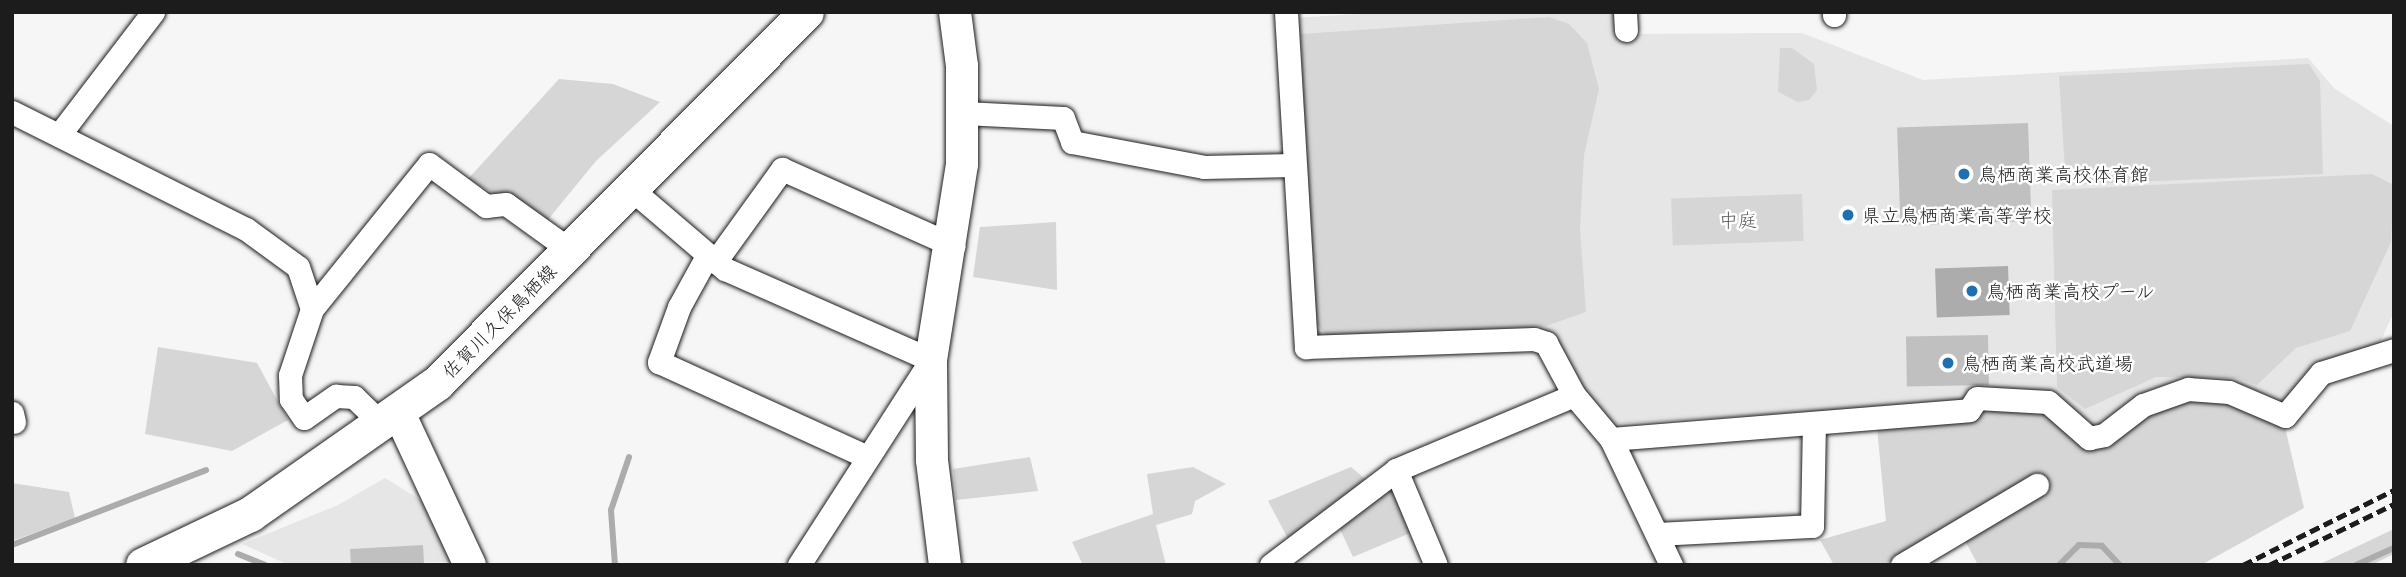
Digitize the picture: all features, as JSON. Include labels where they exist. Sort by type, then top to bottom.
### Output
[{"type":"main road","name":"佐賀川久保鳥栖線","points":[[143,565],[250,514],[392,420],[495,330],[630,188],[806,12]]},
{"type":"street","points":[[59,135],[153,12]]},
{"type":"street","points":[[945,565],[932,460],[931,360],[954,246],[964,113],[955,12]]},
{"type":"street","points":[[1286,12],[1292,165],[1306,347],[1534,339],[1546,343],[1574,395],[1611,439],[1659,534],[1671,565]]},
{"type":"street","points":[[12,112],[246,229],[299,267],[312,309]]},
{"type":"street","points":[[964,113],[1063,118],[1072,142],[1204,167],[1292,165]]},
{"type":"street","points":[[470,565],[392,420],[354,397],[336,396],[303,418],[291,399],[290,375],[312,309],[429,164],[486,206],[506,204],[570,250]]},
{"type":"street","points":[[865,456],[659,362],[679,307],[711,259],[782,169],[954,246]]},
{"type":"street","points":[[630,188],[711,259],[931,360]]},
{"type":"street","points":[[1611,439],[1969,410],[1977,398],[2048,402],[2089,438],[2104,435],[2143,405],[2188,389],[2229,392],[2285,416],[2321,373],[2394,350]]},
{"type":"street","points":[[799,565],[865,456],[931,360]]},
{"type":"street","points":[[1271,565],[1396,470],[1574,395]]},
{"type":"street","points":[[1659,534],[1812,526],[1814,423]]},
{"type":"street","points":[[1396,470],[1436,565]]},
{"type":"street","points":[[1902,565],[2037,485]]},
{"type":"shaded area","name":"県立鳥栖商業高等学校","points":[[1391,12],[1621,12],[1623,34],[1802,33],[1923,80],[2308,58],[2335,89],[2394,126],[2394,312],[2377,349],[2281,404],[2195,383],[2158,387],[2095,431],[1957,403],[1612,424],[1580,390],[1554,340],[1317,340],[1293,18]]},
{"type":"shaded area","name":"鳥栖商業高校プール","points":[[2008,266],[2010,315],[1937,318],[1935,269]]},
{"type":"shaded area","points":[[385,478],[432,507],[452,562],[289,565],[242,544],[338,505]]},
{"type":"green space","points":[[1549,17],[1569,24],[1587,43],[1599,89],[1584,155],[1580,228],[1586,312],[1546,326],[1328,337],[1312,319],[1301,34]]},
{"type":"green space","points":[[1780,48],[1792,48],[1814,64],[1817,90],[1809,100],[1798,102],[1778,92]]},
{"type":"green space","points":[[2309,64],[2320,81],[2323,174],[2066,185],[2059,76]]},
{"type":"green space","points":[[559,79],[613,84],[660,102],[596,161],[546,222],[468,179]]},
{"type":"green space","points":[[2372,174],[2394,185],[2391,242],[2350,331],[2296,348],[2257,385],[2236,378],[2156,377],[2085,409],[2057,387],[2052,190]]},
{"type":"green space","name":"中庭","points":[[1802,194],[1804,241],[1673,246],[1671,199]]},
{"type":"green space","points":[[1056,222],[1057,290],[973,277],[980,227]]},
{"type":"green space","points":[[158,347],[257,363],[288,420],[232,451],[145,434]]},
{"type":"green space","points":[[2190,399],[2232,403],[2285,427],[2304,508],[2201,565],[1978,565],[1962,535],[2049,487],[2040,478],[1883,565],[1834,565],[1820,540],[1886,521],[1877,428],[1971,422],[1979,406],[2046,409],[2080,445]]},
{"type":"green space","points":[[1030,457],[1038,491],[956,500],[953,469]]},
{"type":"green space","points":[[1193,467],[1226,484],[1195,501],[1192,514],[1156,525],[1166,565],[1083,565],[1072,542],[1153,514],[1147,474]]},
{"type":"green space","points":[[1351,467],[1370,483],[1292,546],[1268,501]]},
{"type":"green space","points":[[1387,481],[1398,490],[1415,531],[1353,557],[1338,525]]},
{"type":"green space","points":[[12,483],[69,492],[75,518],[12,541]]},
{"type":"green space","points":[[2394,529],[2394,554],[2371,565],[2318,565]]},
{"type":"building","name":"鳥栖商業高校体育館","points":[[2028,123],[2031,221],[1900,226],[1897,128]]},
{"type":"building","name":"鳥栖商業高校武道場","points":[[1988,335],[1989,385],[1907,386],[1906,336]]},
{"type":"building","points":[[423,545],[424,565],[351,565],[350,549]]},
{"type":"waterway","points":[[615,565],[611,510],[629,457]]},
{"type":"waterway","points":[[12,545],[206,470]]},
{"type":"waterway","points":[[2059,565],[2079,545],[2102,546],[2120,565]]},
{"type":"waterway","points":[[2356,565],[2394,548]]},
{"type":"waterway","points":[[238,554],[265,565]]},
{"type":"railway","points":[[2243,565],[2394,490]]},
{"type":"railway","points":[[2269,565],[2394,504]]},
{"type":"place","name":"鳥栖商業高校体育館","points":[[1964,174]]},
{"type":"place","name":"県立鳥栖商業高等学校","points":[[1848,215]]},
{"type":"place","name":"鳥栖商業高校プール","points":[[1972,291]]},
{"type":"place","name":"鳥栖商業高校武道場","points":[[1948,363]]}]
